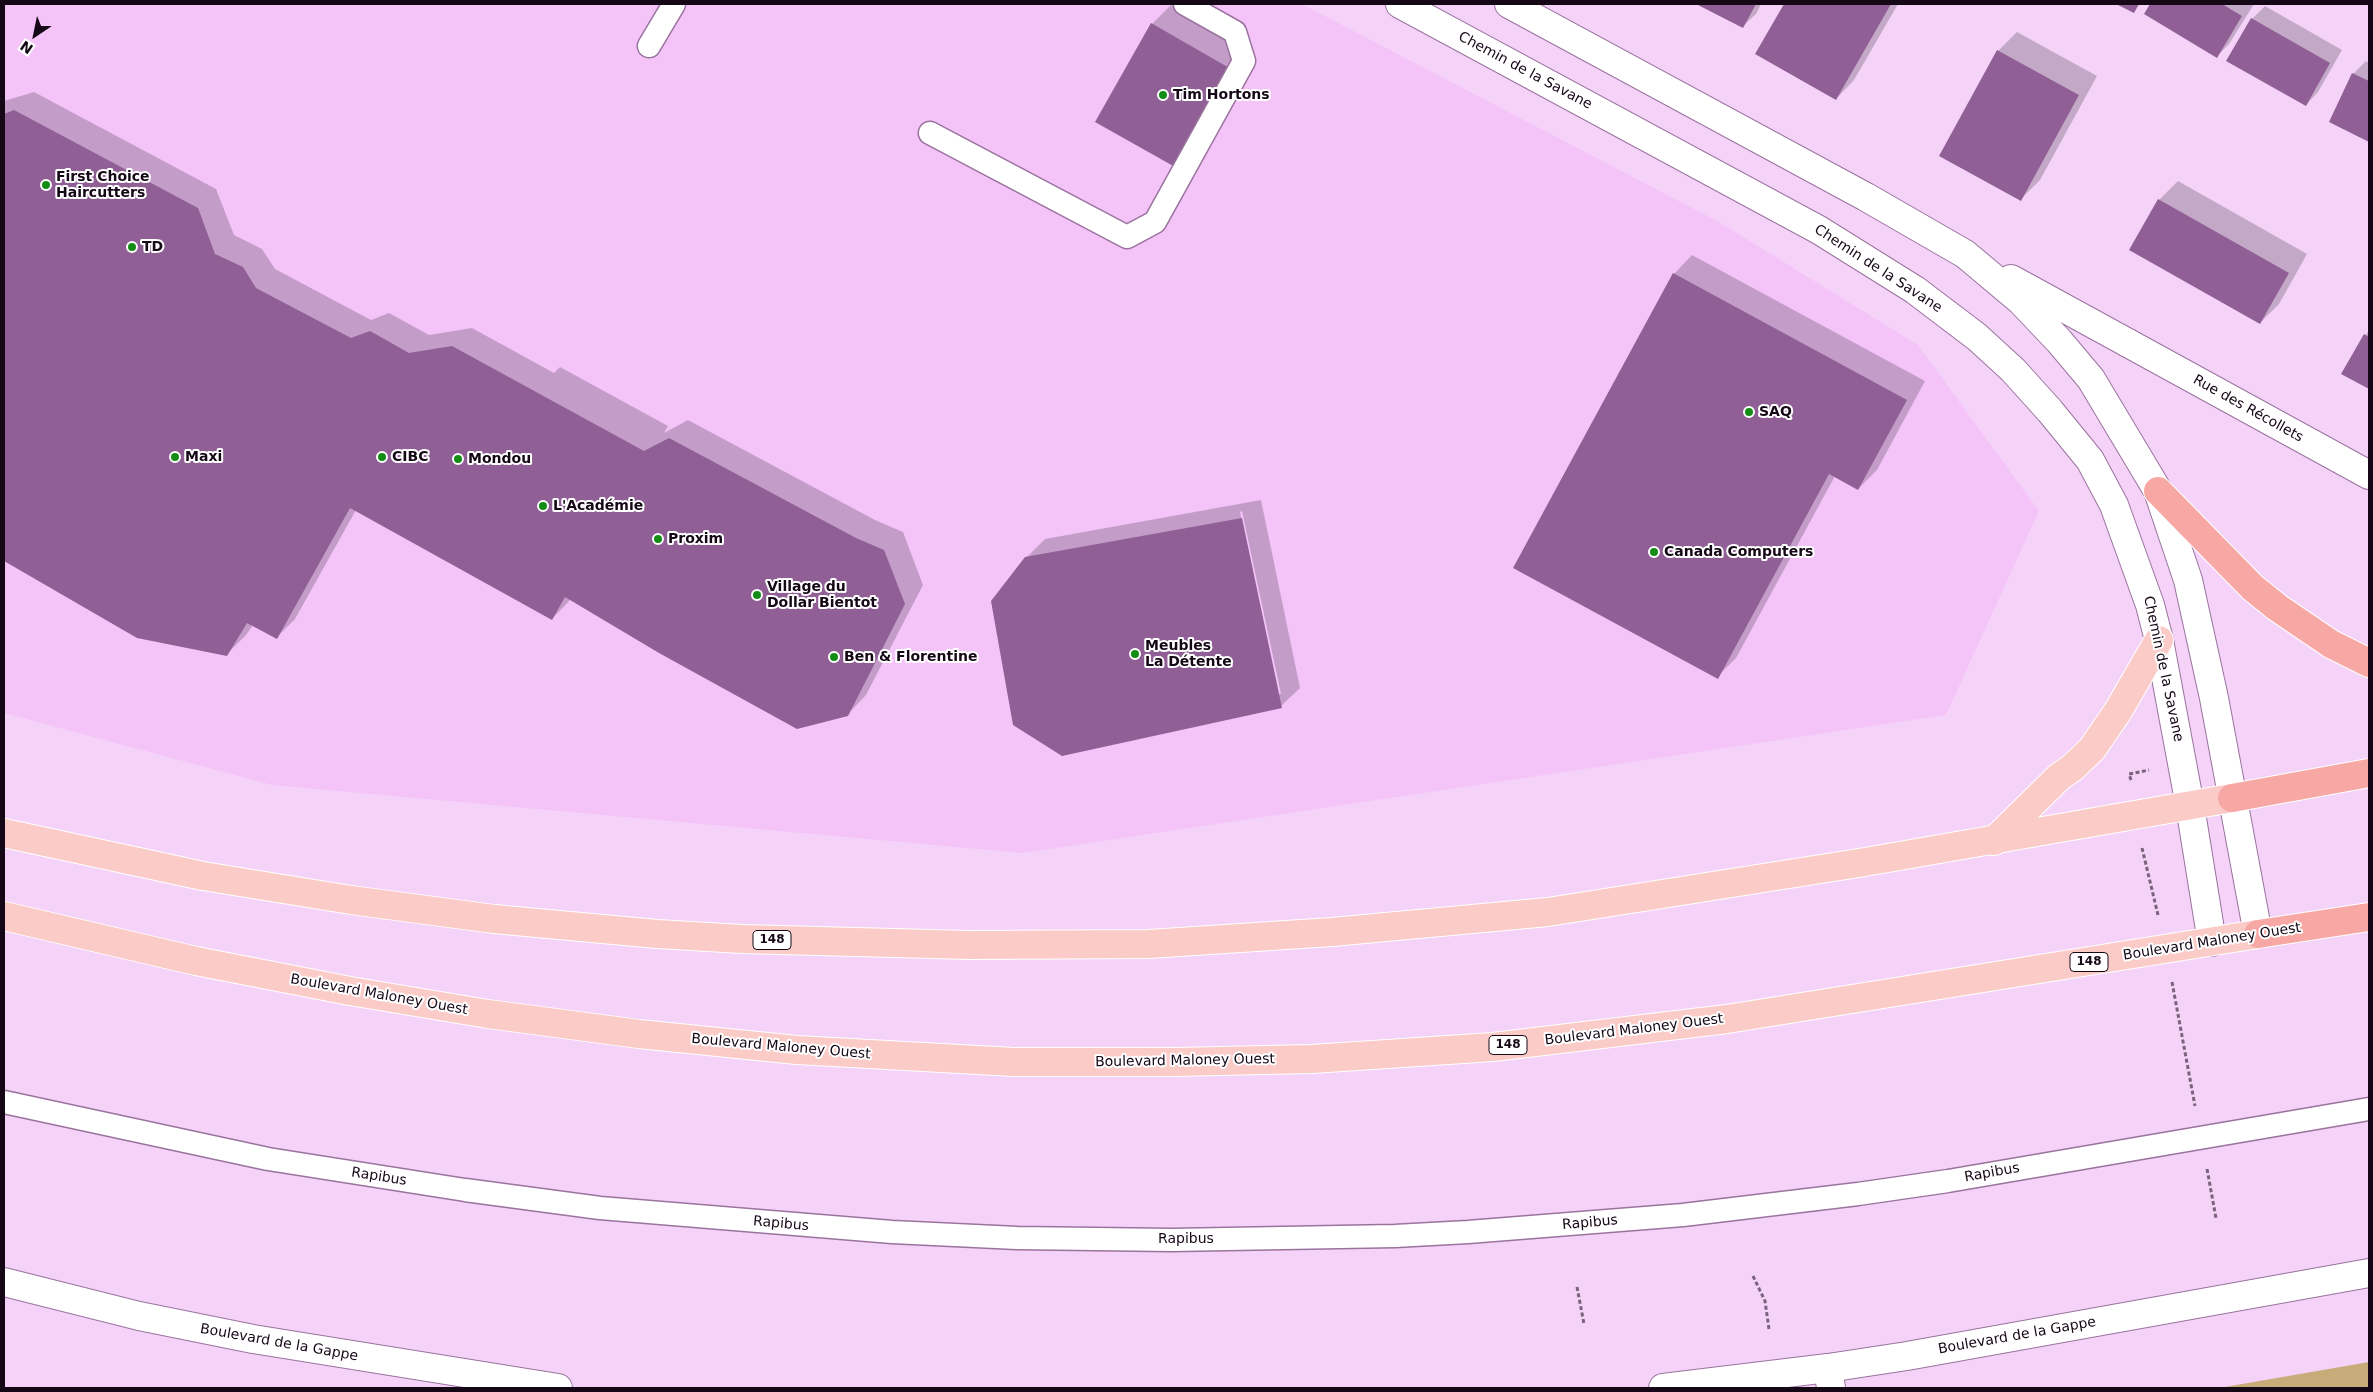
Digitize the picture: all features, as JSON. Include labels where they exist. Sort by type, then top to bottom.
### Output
[{"type":"highway","points":[[2158,491],[2253,588],[2278,608],[2331,644],[2369,663]]},
{"type":"highway","name":"148","points":[[2232,798],[2369,773]]},
{"type":"highway","name":"Boulevard Maloney Ouest","points":[[2258,934],[2369,917]]},
{"type":"main road","points":[[1994,840],[2092,748],[2118,710],[2159,640]]},
{"type":"main road","name":"148","points":[[4,833],[203,876],[332,897],[494,919],[657,934],[742,939],[997,945],[1206,941],[1510,916],[1741,882],[2232,798]]},
{"type":"main road","name":"Boulevard Maloney Ouest","points":[[4,916],[129,947],[233,969],[488,1014],[676,1038],[797,1050],[1023,1062],[1174,1062],[1312,1059],[1492,1047],[1727,1019],[2258,934]]},
{"type":"street","name":"Chemin de la Savane","points":[[1400,4],[1819,230],[1915,290],[1977,337],[2013,370],[2090,460],[2114,505],[2130,547],[2150,605],[2159,640],[2190,806],[2212,942]]},
{"type":"street","points":[[1509,4],[1866,197],[1965,254],[2020,301],[2059,341],[2091,379],[2158,491],[2194,602],[2258,934]]},
{"type":"street","name":"Rue des Récollets","points":[[1965,254],[2369,475]]},
{"type":"street","name":"Boulevard de la Gappe","points":[[1663,1388],[1830,1378],[2369,1273]]},
{"type":"street","name":"Boulevard de la Gappe","points":[[4,1282],[140,1316],[254,1339],[558,1388]]},
{"type":"lane","points":[[649,46],[674,4]]},
{"type":"lane","points":[[930,133],[1127,237],[1155,222],[1244,61],[1235,32],[1185,4]]},
{"type":"lane","name":"Rapibus","points":[[4,1102],[268,1159],[456,1189],[600,1208],[892,1232],[1017,1238],[1172,1240],[1395,1236],[1683,1215],[1948,1181],[2369,1109]]},
{"type":"path","points":[[2131,783],[2129,774],[2148,770]]},
{"type":"path","points":[[2142,846],[2154,898]]},
{"type":"path","points":[[2173,988],[2196,1108]]},
{"type":"path","points":[[2206,1159],[2216,1218]]},
{"type":"path","points":[[1753,1276],[1765,1301],[1769,1329]]},
{"type":"path","points":[[1577,1287],[1584,1324]]},
{"type":"shaded area","points":[[4,4],[1302,4],[1719,222],[1918,345],[2039,511],[1946,715],[1022,853],[272,785],[4,713]]},
{"type":"shaded area","points":[[2369,1362],[2369,1388],[2219,1388]]},
{"type":"building","points":[[1696,4],[1756,4],[1743,28]]},
{"type":"building","points":[[1784,4],[1891,4],[1836,100],[1755,54]]},
{"type":"building","points":[[2116,4],[2139,4],[2134,13]]},
{"type":"building","points":[[2150,4],[2222,4],[2242,16],[2217,58],[2144,14]]},
{"type":"building","points":[[2251,18],[2330,63],[2306,106],[2226,61]]},
{"type":"building","name":"Tim Hortons","points":[[1151,23],[1231,69],[1175,167],[1095,122]]},
{"type":"building","points":[[1997,50],[2079,95],[2021,201],[1939,156]]},
{"type":"building","points":[[2352,73],[2369,81],[2369,142],[2329,122]]},
{"type":"building","points":[[14,110],[198,208],[215,254],[243,267],[256,288],[351,338],[370,331],[409,353],[452,346],[644,451],[669,438],[856,538],[884,550],[905,604],[848,716],[797,729],[659,653],[565,597],[552,620],[350,508],[277,639],[247,623],[227,656],[137,638],[4,561],[4,114]]},
{"type":"building","points":[[2158,199],[2289,273],[2260,324],[2129,250]]},
{"type":"building","points":[[1673,273],[1907,400],[1858,490],[1829,474],[1718,679],[1513,568]]},
{"type":"building","points":[[2364,334],[2369,337],[2369,389],[2341,374]]},
{"type":"building","name":"Meubles La Détente","points":[[1242,518],[1282,708],[1062,756],[1013,725],[991,601],[1025,557]]},
{"type":"place","name":"Tim Hortons","points":[[1163,95]]},
{"type":"place","name":"First Choice Haircutters","points":[[46,185]]},
{"type":"place","name":"TD","points":[[132,247]]},
{"type":"place","name":"SAQ","points":[[1749,412]]},
{"type":"place","name":"Maxi","points":[[175,457]]},
{"type":"place","name":"CIBC","points":[[382,457]]},
{"type":"place","name":"Mondou","points":[[458,459]]},
{"type":"place","name":"L'Académie","points":[[543,506]]},
{"type":"place","name":"Proxim","points":[[658,539]]},
{"type":"place","name":"Canada Computers","points":[[1654,552]]},
{"type":"place","name":"Village du Dollar Bientot","points":[[757,595]]},
{"type":"place","name":"Meubles La Détente","points":[[1135,654]]},
{"type":"place","name":"Ben & Florentine","points":[[834,657]]}]
